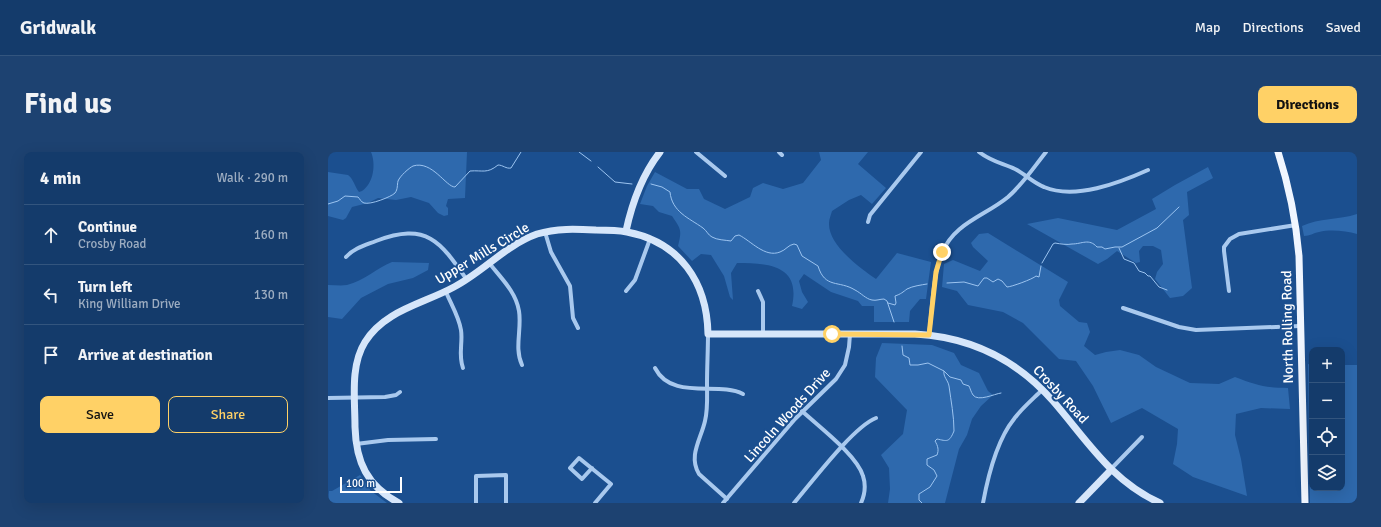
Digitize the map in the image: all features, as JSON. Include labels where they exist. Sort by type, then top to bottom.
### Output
[{"type":"main road","name":"North Rolling Road","points":[[1278,152],[1290,196],[1296,226],[1299,269],[1305,503]]},
{"type":"street","points":[[626,232],[632,206],[642,180],[660,152]]},
{"type":"street","points":[[696,152],[725,176]]},
{"type":"street","points":[[868,222],[870,215],[921,152]]},
{"type":"street","points":[[979,152],[989,159],[1015,169],[1048,189],[1072,192],[1115,184],[1148,170]]},
{"type":"street","points":[[929,335],[936,272],[946,243],[969,221],[999,204],[1009,196],[1027,177],[1046,152]]},
{"type":"street","points":[[1229,291],[1224,247],[1230,239],[1239,234],[1296,226]]},
{"type":"street","name":"Upper Mills Circle","points":[[399,503],[384,494],[370,479],[360,462],[356,444],[356,373],[358,358],[365,342],[372,332],[391,316],[446,292],[467,280],[517,244],[545,232],[570,229],[626,232],[650,239],[668,248],[693,275],[707,313],[708,334],[706,420],[694,460],[699,474],[727,499]]},
{"type":"street","points":[[545,232],[550,252],[568,280],[574,318],[578,328]]},
{"type":"street","points":[[346,257],[349,253],[359,248],[390,236],[398,234],[414,234],[431,239],[444,248],[467,280]]},
{"type":"street","points":[[626,291],[635,280],[650,239]]},
{"type":"street","points":[[490,264],[509,288],[517,302],[520,318],[518,353],[522,366]]},
{"type":"street","points":[[758,291],[763,302],[763,334]]},
{"type":"street","points":[[446,292],[460,325],[462,338],[460,357],[462,368]]},
{"type":"street","points":[[1123,308],[1179,327],[1196,330],[1300,326]]},
{"type":"street","name":"Crosby Road","points":[[708,334],[929,335],[967,343],[992,353],[1018,368],[1042,389],[1111,470],[1132,487],[1160,503]]},
{"type":"street","name":"Lincoln Woods Drive","points":[[723,503],[802,411],[831,384],[841,372],[848,357],[850,334]]},
{"type":"street","points":[[656,368],[661,376],[680,386],[687,388],[732,390],[743,394]]},
{"type":"street","points":[[983,503],[996,453],[1004,434],[1014,419],[1042,389]]},
{"type":"street","points":[[328,398],[392,397],[400,392]]},
{"type":"street","points":[[802,411],[857,464],[864,476],[865,490],[862,503]]},
{"type":"street","points":[[794,503],[841,447],[866,423],[876,418]]},
{"type":"street","points":[[1079,503],[1142,437]]},
{"type":"street","points":[[356,444],[388,440],[436,439]]},
{"type":"street","points":[[592,468],[582,479],[570,468],[579,458],[592,468],[611,484],[595,503]]},
{"type":"street","points":[[476,503],[476,476],[506,475],[506,503]]},
{"type":"shaded area","points":[[371,152],[467,152],[465,198],[448,199],[446,206],[448,208],[448,215],[444,216],[438,213],[429,203],[411,197],[396,200],[378,198],[368,203],[352,207],[346,218],[343,220],[328,216],[328,172],[348,175],[359,192],[362,191],[366,188],[373,173],[373,157]]},
{"type":"shaded area","points":[[819,152],[868,152],[858,164],[886,188],[872,204],[861,195],[849,200],[832,211],[829,222],[830,231],[839,247],[846,255],[876,279],[897,253],[931,262],[926,299],[920,299],[910,311],[909,322],[874,322],[874,306],[862,306],[858,301],[831,292],[804,274],[799,281],[802,292],[808,302],[802,309],[792,306],[792,282],[787,274],[780,269],[760,264],[737,263],[731,273],[733,300],[730,297],[724,276],[711,255],[701,254],[692,261],[678,246],[680,230],[672,216],[659,212],[653,206],[640,204],[647,186],[655,172],[687,189],[699,189],[704,199],[725,209],[750,197],[753,188],[763,183],[783,189],[803,183],[821,160]]},
{"type":"shaded area","points":[[1208,167],[1213,178],[1187,192],[1189,215],[1183,220],[1192,288],[1183,296],[1170,298],[1155,279],[1157,272],[1163,264],[1161,250],[1153,246],[1143,246],[1139,251],[1140,262],[1136,263],[1117,251],[1098,264],[1027,224],[1058,218],[1117,230],[1156,209],[1152,199]]},
{"type":"shaded area","points":[[1357,214],[1357,234],[1343,231],[1328,231],[1317,232],[1304,236],[1302,226],[1309,223]]},
{"type":"shaded area","points":[[988,233],[1068,282],[1059,300],[1060,306],[1079,322],[1087,323],[1090,332],[1084,346],[1095,355],[1120,350],[1139,355],[1156,367],[1190,383],[1219,384],[1235,377],[1261,386],[1288,388],[1290,409],[1261,408],[1236,414],[1235,435],[1241,459],[1247,496],[1193,477],[1173,464],[1178,429],[1142,408],[1111,423],[1093,386],[1076,361],[1059,359],[1023,323],[1003,312],[968,305],[957,291],[942,287],[944,264],[953,260],[980,271],[988,261],[973,247],[971,243],[979,234]]},
{"type":"shaded area","points":[[392,262],[429,263],[428,270],[413,278],[388,284],[361,298],[342,319],[328,317],[328,285],[345,285],[353,283],[365,278]]},
{"type":"shaded area","points":[[882,343],[932,345],[954,353],[961,365],[979,373],[988,391],[993,395],[981,406],[972,419],[967,435],[959,449],[945,503],[888,503],[890,489],[889,468],[881,455],[903,434],[907,410],[875,377],[876,358]]},
{"type":"shaded area","points":[[1308,364],[1309,364],[1309,434]]},
{"type":"shaded area","points":[[1345,365],[1357,365],[1357,503],[1310,503],[1310,491],[1345,491]]},
{"type":"shaded area","points":[[360,475],[371,491],[387,503],[328,503],[329,491],[332,491]]},
{"type":"waterway","points":[[328,204],[338,201],[345,196],[358,197],[364,203],[375,202],[389,197],[396,192],[398,181],[407,170],[413,166],[420,165],[432,170],[451,186],[455,187],[470,171],[488,171],[498,165],[511,168],[521,152]]},
{"type":"waterway","points":[[579,152],[591,161]]},
{"type":"waterway","points":[[598,167],[615,182],[632,184]]},
{"type":"waterway","points":[[651,184],[662,187],[670,192],[671,199],[678,210],[714,238],[731,241],[735,236],[739,235],[758,248],[769,253],[782,251],[794,244],[797,245],[802,256],[818,266],[824,278],[833,283],[849,287],[870,299],[884,299],[887,301],[894,322]]},
{"type":"waterway","points":[[1042,263],[1055,243],[1076,244],[1088,242],[1105,249],[1122,247],[1157,228],[1179,207]]},
{"type":"waterway","points":[[1119,248],[1124,259],[1134,263],[1139,271],[1150,276],[1159,287],[1167,290]]},
{"type":"waterway","points":[[947,283],[964,282],[978,286],[984,278],[987,278],[993,282],[998,279],[1009,287],[1027,281],[1036,276],[1039,277],[1041,266]]},
{"type":"waterway","points":[[888,303],[895,305],[895,296],[909,288],[927,284]]},
{"type":"waterway","points":[[902,346],[903,355],[909,358],[910,365],[928,363],[944,371],[944,375],[949,386],[954,420],[954,431],[951,438],[947,440],[937,439],[935,441],[938,448],[937,455],[927,459],[927,465],[934,470],[937,476],[930,487],[919,494],[919,500],[922,503]]},
{"type":"waterway","points":[[944,371],[950,377],[961,380],[963,384],[969,386],[975,397],[982,398],[1001,393]]},
{"type":"route","points":[[832,334],[929,335],[936,272],[942,252]]}]
